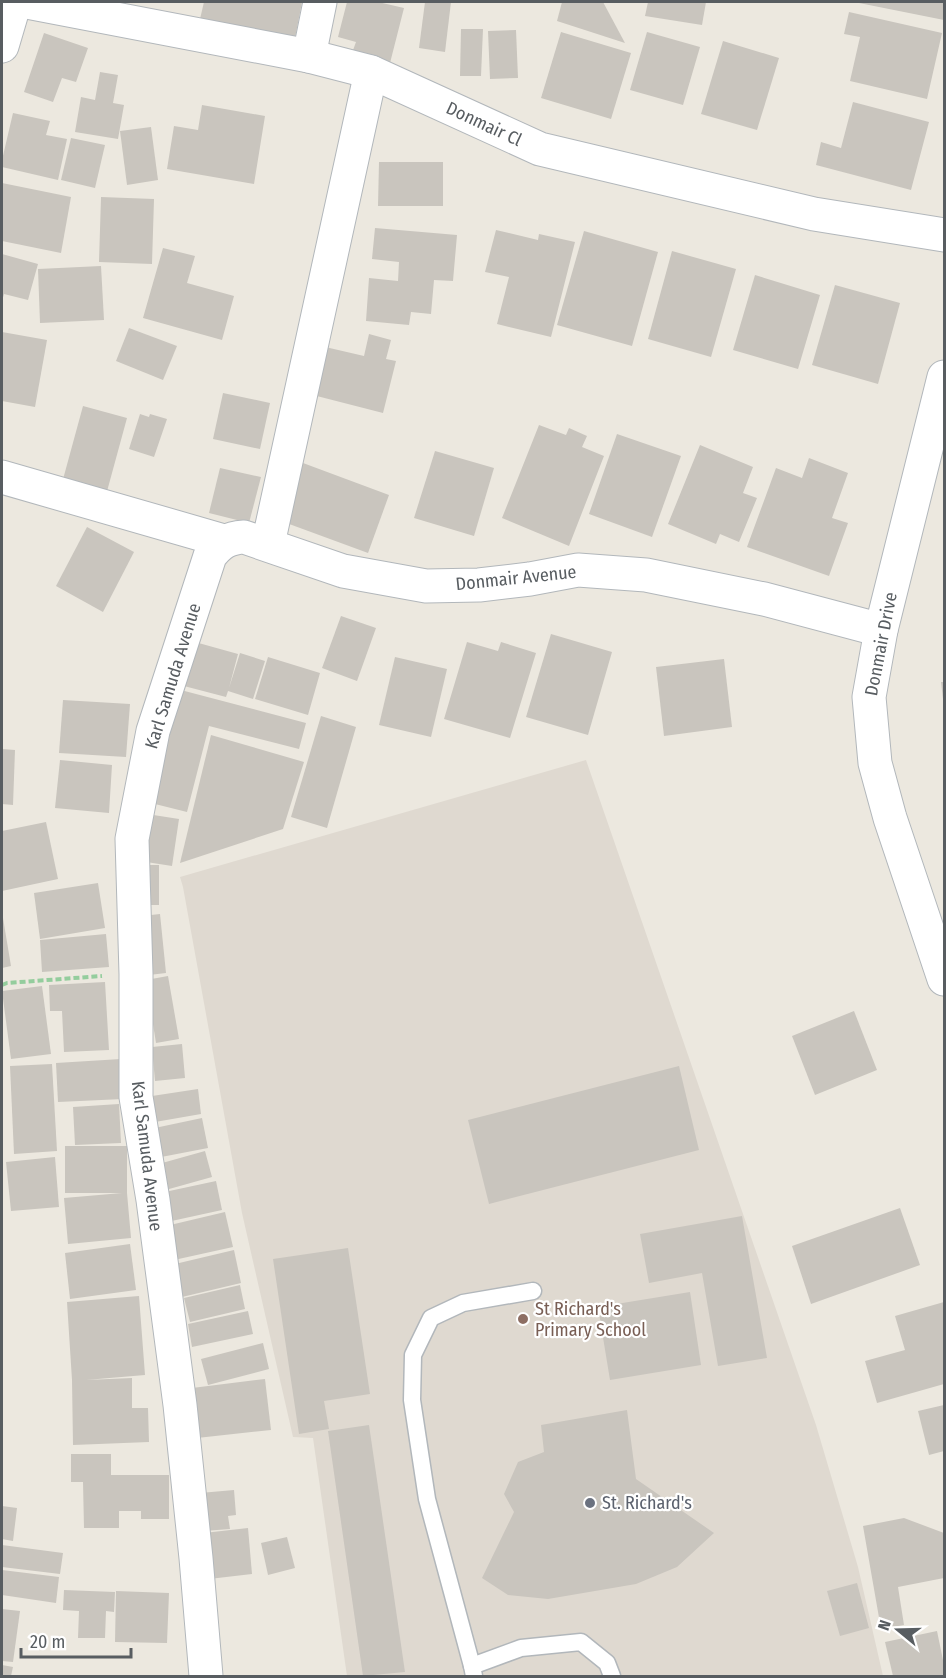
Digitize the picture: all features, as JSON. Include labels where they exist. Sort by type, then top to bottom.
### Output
[{"type":"street","points":[[2,46],[15,2]]},
{"type":"street","name":"Donmair Cl","points":[[27,2],[309,56],[371,72],[540,149],[814,213],[945,235]]},
{"type":"street","points":[[309,56],[320,2]]},
{"type":"street","points":[[268,544],[371,72]]},
{"type":"street","name":"Donmair Drive","points":[[945,377],[881,630],[869,698],[875,763],[890,818],[945,979]]},
{"type":"street","points":[[2,477],[224,542]]},
{"type":"street","name":"Donmair Avenue","points":[[224,542],[244,537],[343,571],[426,586],[479,585],[578,570],[646,575],[764,599],[881,630]]},
{"type":"street","name":"Karl Samuda Avenue","points":[[206,1677],[180,1405],[153,1200],[136,1097],[136,974],[132,838],[153,731],[210,556],[224,542]]},
{"type":"lane","points":[[533,1291],[464,1303],[431,1318],[413,1355],[412,1400],[427,1499],[473,1671],[521,1648],[581,1642],[607,1663],[612,1677]]},
{"type":"path","points":[[2,985],[28,981],[136,974]]},
{"type":"shaded area","name":"St Richard's Primary School","points":[[586,760],[816,1425],[858,1567],[883,1676],[347,1676],[313,1438],[293,1437],[242,1213],[180,877]]},
{"type":"building","points":[[204,2],[302,2],[295,38],[200,19]]},
{"type":"building","points":[[347,2],[378,2],[404,8],[390,63],[352,53],[356,42],[338,37]]},
{"type":"building","points":[[425,2],[451,2],[445,52],[419,48]]},
{"type":"building","points":[[562,2],[603,2],[625,43],[557,21]]},
{"type":"building","points":[[648,2],[706,2],[702,25],[645,16]]},
{"type":"building","points":[[944,2],[944,20],[859,3]]},
{"type":"building","points":[[849,12],[942,33],[927,99],[850,81],[860,37],[844,34]]},
{"type":"building","points":[[461,29],[483,29],[481,76],[460,76]]},
{"type":"building","points":[[516,30],[518,78],[490,79],[488,31]]},
{"type":"building","points":[[561,32],[631,53],[611,119],[541,98]]},
{"type":"building","points":[[647,32],[700,47],[683,105],[630,90]]},
{"type":"building","points":[[44,33],[88,48],[76,82],[62,78],[53,102],[24,92]]},
{"type":"building","points":[[723,41],[779,58],[757,130],[701,114]]},
{"type":"building","points":[[100,72],[118,75],[113,103],[124,105],[118,139],[75,132],[81,97],[95,100]]},
{"type":"building","points":[[853,102],[929,122],[911,190],[816,165],[821,142],[841,148]]},
{"type":"building","points":[[202,105],[265,116],[254,184],[167,169],[174,126],[198,130]]},
{"type":"building","points":[[13,113],[50,121],[46,135],[67,139],[58,180],[2,167]]},
{"type":"building","points":[[151,127],[158,180],[127,185],[120,131]]},
{"type":"building","points":[[71,138],[105,145],[95,188],[61,180]]},
{"type":"building","points":[[379,162],[443,162],[443,206],[378,206]]},
{"type":"building","points":[[2,183],[71,197],[61,253],[2,241]]},
{"type":"building","points":[[101,197],[154,199],[152,264],[99,262]]},
{"type":"building","points":[[375,228],[457,235],[453,281],[434,280],[431,314],[411,312],[409,325],[366,321],[369,278],[398,281],[399,262],[372,259]]},
{"type":"building","points":[[496,230],[538,240],[539,234],[575,242],[551,337],[497,324],[509,277],[485,272]]},
{"type":"building","points":[[584,231],[658,252],[632,346],[557,325]]},
{"type":"building","points":[[163,248],[195,256],[187,283],[234,296],[222,340],[143,318]]},
{"type":"building","points":[[672,251],[736,269],[711,357],[648,339]]},
{"type":"building","points":[[2,254],[38,264],[28,300],[4,294],[2,301]]},
{"type":"building","points":[[101,266],[104,320],[40,323],[38,269]]},
{"type":"building","points":[[755,275],[820,295],[798,369],[733,350]]},
{"type":"building","points":[[835,285],[900,303],[878,384],[812,365]]},
{"type":"building","points":[[129,328],[177,346],[163,380],[116,361]]},
{"type":"building","points":[[2,332],[47,340],[35,407],[2,401]]},
{"type":"building","points":[[369,334],[391,340],[386,359],[396,361],[383,413],[309,394],[321,346],[364,356]]},
{"type":"building","points":[[223,393],[270,403],[260,449],[213,439]]},
{"type":"building","points":[[83,406],[127,418],[106,495],[62,483]]},
{"type":"building","points":[[140,414],[149,417],[150,414],[167,419],[154,457],[129,449]]},
{"type":"building","points":[[539,425],[566,435],[569,428],[587,436],[582,447],[604,456],[569,546],[502,518]]},
{"type":"building","points":[[617,434],[681,456],[652,537],[589,514]]},
{"type":"building","points":[[700,445],[753,467],[743,493],[757,498],[739,542],[720,534],[716,544],[668,524]]},
{"type":"building","points":[[435,451],[494,468],[474,536],[414,518]]},
{"type":"building","points":[[809,458],[848,473],[832,518],[848,523],[829,576],[747,547],[776,468],[802,478]]},
{"type":"building","points":[[303,463],[389,495],[368,553],[281,521]]},
{"type":"building","points":[[220,468],[261,477],[249,523],[209,513]]},
{"type":"building","points":[[87,527],[134,552],[103,612],[56,586]]},
{"type":"building","points":[[341,616],[376,628],[357,681],[322,668]]},
{"type":"building","points":[[551,634],[612,652],[588,735],[526,717]]},
{"type":"building","points":[[195,642],[238,654],[229,688],[240,653],[265,661],[253,699],[228,691],[226,697],[184,686]]},
{"type":"building","points":[[467,642],[498,651],[501,642],[536,653],[510,738],[444,719]]},
{"type":"building","points":[[268,657],[320,673],[308,715],[255,699]]},
{"type":"building","points":[[395,657],[447,669],[431,737],[379,725]]},
{"type":"building","points":[[724,659],[732,727],[664,736],[656,667]]},
{"type":"building","points":[[941,682],[944,682],[944,699],[943,699]]},
{"type":"building","points":[[177,689],[306,723],[299,749],[209,726],[187,812],[147,802]]},
{"type":"building","points":[[63,700],[130,704],[126,757],[59,753]]},
{"type":"building","points":[[321,716],[356,727],[327,828],[291,817]]},
{"type":"building","points":[[211,735],[304,762],[283,829],[180,863]]},
{"type":"building","points":[[2,749],[15,750],[13,805],[2,804]]},
{"type":"building","points":[[60,760],[112,765],[109,813],[55,808]]},
{"type":"building","points":[[147,814],[179,819],[172,866],[140,861]]},
{"type":"building","points":[[46,822],[58,879],[2,891],[2,831]]},
{"type":"building","points":[[142,865],[159,865],[159,905],[141,905]]},
{"type":"building","points":[[98,883],[105,928],[40,939],[34,893]]},
{"type":"building","points":[[160,914],[166,973],[149,975],[142,916]]},
{"type":"building","points":[[2,918],[11,966],[2,968]]},
{"type":"building","points":[[106,934],[109,967],[42,972],[40,940]]},
{"type":"building","points":[[168,976],[179,1039],[156,1043],[146,980]]},
{"type":"building","points":[[105,982],[109,1050],[64,1052],[62,1011],[50,1011],[49,985]]},
{"type":"building","points":[[42,986],[51,1054],[11,1059],[2,991]]},
{"type":"building","points":[[854,1011],[877,1070],[815,1095],[792,1036]]},
{"type":"building","points":[[182,1044],[185,1078],[155,1081],[152,1047]]},
{"type":"building","points":[[121,1059],[123,1099],[58,1102],[56,1063]]},
{"type":"building","points":[[52,1064],[57,1151],[14,1154],[10,1066]]},
{"type":"building","points":[[679,1066],[699,1150],[489,1204],[468,1120]]},
{"type":"building","points":[[198,1089],[201,1114],[155,1122],[152,1096]]},
{"type":"building","points":[[119,1104],[121,1143],[75,1145],[73,1107]]},
{"type":"building","points":[[202,1118],[208,1148],[156,1158],[150,1129]]},
{"type":"building","points":[[65,1146],[127,1146],[127,1193],[131,1238],[68,1244],[64,1198],[122,1193],[65,1193]]},
{"type":"building","points":[[205,1151],[212,1177],[162,1191],[155,1165]]},
{"type":"building","points":[[55,1157],[59,1207],[11,1211],[6,1162]]},
{"type":"building","points":[[216,1181],[222,1210],[167,1222],[160,1193]]},
{"type":"building","points":[[900,1208],[920,1265],[811,1304],[792,1246]]},
{"type":"building","points":[[225,1212],[233,1247],[174,1260],[166,1226]]},
{"type":"building","points":[[742,1216],[767,1358],[718,1366],[702,1273],[649,1283],[640,1234]]},
{"type":"building","points":[[130,1244],[136,1290],[70,1299],[65,1253]]},
{"type":"building","points":[[348,1248],[370,1394],[324,1401],[329,1429],[299,1434],[273,1259]]},
{"type":"building","points":[[234,1250],[241,1283],[182,1297],[175,1264]]},
{"type":"building","points":[[240,1285],[245,1309],[190,1322],[184,1298]]},
{"type":"building","points":[[690,1292],[701,1365],[610,1380],[598,1307]]},
{"type":"building","points":[[139,1296],[145,1375],[86,1380],[132,1378],[132,1408],[148,1408],[149,1442],[73,1445],[67,1302]]},
{"type":"building","points":[[944,1302],[944,1384],[877,1403],[865,1361],[905,1350],[895,1316]]},
{"type":"building","points":[[248,1311],[253,1334],[192,1347],[188,1324]]},
{"type":"building","points":[[263,1343],[269,1369],[208,1385],[201,1359]]},
{"type":"building","points":[[265,1379],[271,1430],[197,1438],[192,1388]]},
{"type":"building","points":[[944,1405],[944,1451],[929,1455],[918,1411]]},
{"type":"building","name":"St. Richard's","points":[[627,1410],[636,1479],[714,1533],[677,1567],[636,1584],[548,1599],[508,1595],[482,1578],[514,1512],[504,1494],[518,1462],[544,1452],[541,1425]]},
{"type":"building","points":[[369,1425],[405,1672],[363,1676],[328,1431]]},
{"type":"building","points":[[71,1454],[111,1454],[111,1475],[169,1475],[169,1519],[141,1519],[141,1511],[119,1511],[119,1528],[84,1528],[83,1482],[71,1482]]},
{"type":"building","points":[[234,1490],[236,1515],[228,1516],[230,1529],[204,1531],[200,1493]]},
{"type":"building","points":[[2,1506],[17,1508],[13,1541],[2,1539]]},
{"type":"building","points":[[904,1518],[944,1533],[944,1578],[898,1587],[904,1625],[881,1629],[863,1526]]},
{"type":"building","points":[[248,1528],[252,1574],[209,1579],[204,1533]]},
{"type":"building","points":[[287,1537],[295,1568],[268,1575],[261,1543]]},
{"type":"building","points":[[2,1545],[63,1553],[60,1574],[2,1567]]},
{"type":"building","points":[[2,1570],[59,1577],[56,1603],[2,1595]]},
{"type":"building","points":[[857,1583],[869,1628],[840,1636],[827,1591]]},
{"type":"building","points":[[64,1590],[115,1592],[114,1612],[106,1611],[105,1638],[78,1638],[79,1611],[63,1610]]},
{"type":"building","points":[[116,1591],[169,1593],[167,1643],[115,1642]]},
{"type":"building","points":[[2,1609],[20,1611],[13,1662],[2,1661]]},
{"type":"building","points":[[937,1631],[944,1676],[893,1676],[885,1642]]},
{"type":"building","points":[[2,1665],[13,1667],[11,1676],[2,1676]]},
{"type":"place","name":"St Richard's Primary School","points":[[523,1319]]},
{"type":"place","name":"St. Richard's","points":[[590,1503]]}]
